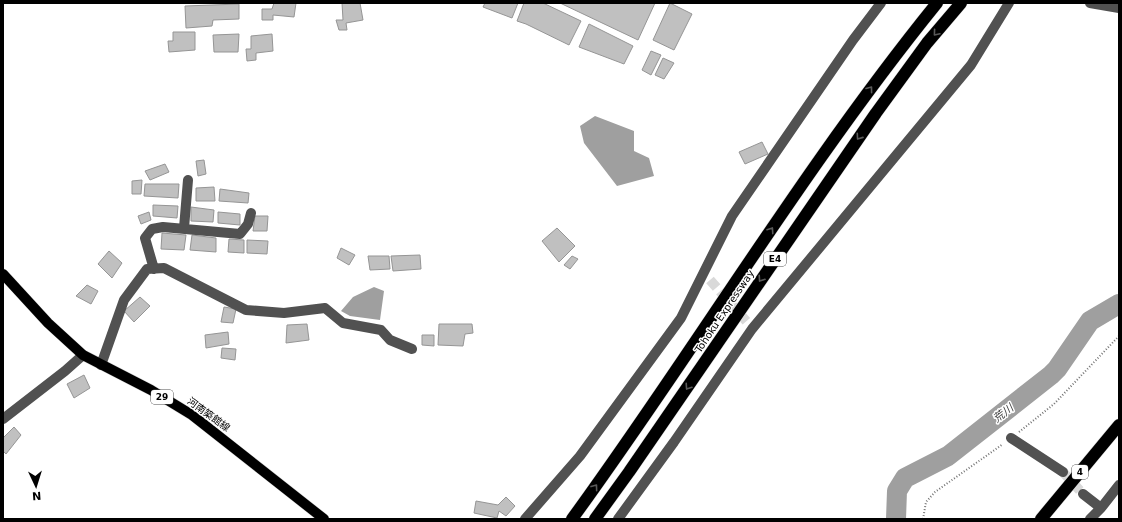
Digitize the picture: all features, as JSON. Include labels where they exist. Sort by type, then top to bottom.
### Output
[{"type":"highway","name":"Tohoku Expressway","points":[[572,519],[613,462],[773,226],[860,102],[937,3]]},
{"type":"highway","name":"Tohoku Expressway","points":[[595,519],[634,466],[876,112],[927,43],[961,3]]},
{"type":"highway","name":"4","points":[[1041,519],[1119,425]]},
{"type":"main road","name":"河南築館線","points":[[3,274],[48,324],[83,355],[151,390],[192,415],[324,519]]},
{"type":"street","points":[[525,519],[580,456],[681,318],[706,277],[732,216],[853,40],[881,3]]},
{"type":"street","points":[[618,519],[674,442],[749,325],[971,65],[1009,3]]},
{"type":"street","points":[[1090,3],[1119,8]]},
{"type":"street","points":[[184,228],[188,180]]},
{"type":"street","points":[[154,269],[145,238],[152,229],[163,226],[240,234],[248,224],[251,213]]},
{"type":"street","points":[[101,365],[124,300],[147,269],[164,268],[246,310],[284,313],[325,308],[343,323],[381,330],[390,340],[412,349]]},
{"type":"street","points":[[4,416],[66,371],[83,355]]},
{"type":"street","points":[[1011,438],[1063,472]]},
{"type":"street","points":[[1090,519],[1119,486]]},
{"type":"street","points":[[1083,494],[1101,508]]},
{"type":"path","points":[[923,519],[926,502],[935,492],[1011,438],[1054,404],[1119,336]]},
{"type":"shaded area","points":[[595,116],[634,131],[634,151],[649,158],[654,176],[617,186],[584,143],[580,126]]},
{"type":"shaded area","points":[[374,287],[384,291],[380,320],[350,316],[341,311],[353,297]]},
{"type":"building","points":[[274,3],[296,3],[294,17],[273,15],[273,20],[262,20],[262,9],[272,9]]},
{"type":"building","points":[[342,3],[360,3],[363,20],[346,23],[347,30],[339,30],[336,20],[343,20]]},
{"type":"building","points":[[485,3],[518,3],[512,18],[483,7]]},
{"type":"building","points":[[524,3],[543,3],[581,21],[569,45],[517,21]]},
{"type":"building","points":[[560,3],[655,3],[638,40]]},
{"type":"building","points":[[670,3],[692,14],[674,50],[653,40]]},
{"type":"building","points":[[239,4],[239,19],[213,20],[212,26],[186,28],[185,6]]},
{"type":"building","points":[[589,24],[633,46],[624,64],[579,47]]},
{"type":"building","points":[[173,32],[195,32],[195,50],[169,52],[168,41],[173,41]]},
{"type":"building","points":[[239,34],[238,52],[214,52],[213,35]]},
{"type":"building","points":[[272,34],[273,51],[256,53],[256,60],[247,61],[246,49],[251,49],[251,36]]},
{"type":"building","points":[[651,51],[661,55],[651,75],[642,70]]},
{"type":"building","points":[[663,58],[674,63],[664,79],[655,75]]},
{"type":"building","points":[[762,142],[768,154],[745,164],[739,152]]},
{"type":"building","points":[[204,160],[206,174],[198,176],[196,161]]},
{"type":"building","points":[[165,164],[169,172],[150,180],[145,171]]},
{"type":"building","points":[[142,180],[141,194],[132,194],[132,181]]},
{"type":"building","points":[[145,184],[179,184],[178,198],[144,196]]},
{"type":"building","points":[[214,187],[215,201],[196,201],[196,188]]},
{"type":"building","points":[[220,189],[249,193],[248,203],[219,201]]},
{"type":"building","points":[[153,205],[178,206],[177,218],[153,216]]},
{"type":"building","points":[[191,207],[214,210],[213,222],[191,221]]},
{"type":"building","points":[[149,212],[151,220],[141,224],[138,216]]},
{"type":"building","points":[[218,212],[240,214],[240,225],[218,223]]},
{"type":"building","points":[[255,216],[268,216],[267,231],[253,231]]},
{"type":"building","points":[[557,228],[575,246],[559,262],[542,241]]},
{"type":"building","points":[[162,233],[186,235],[184,250],[161,249]]},
{"type":"building","points":[[192,235],[216,238],[216,252],[190,250]]},
{"type":"building","points":[[229,239],[244,240],[244,253],[228,252]]},
{"type":"building","points":[[247,240],[268,241],[267,254],[247,253]]},
{"type":"building","points":[[341,248],[355,255],[349,265],[337,258]]},
{"type":"building","points":[[109,251],[122,263],[112,278],[98,264]]},
{"type":"building","points":[[420,255],[421,269],[393,271],[391,256]]},
{"type":"building","points":[[368,256],[389,256],[390,269],[370,270]]},
{"type":"building","points":[[572,256],[578,259],[570,269],[564,265]]},
{"type":"building","points":[[87,285],[98,291],[91,304],[76,296]]},
{"type":"building","points":[[140,297],[150,306],[134,322],[124,311]]},
{"type":"building","points":[[224,307],[236,309],[233,323],[221,322]]},
{"type":"building","points":[[307,324],[309,340],[286,343],[287,325]]},
{"type":"building","points":[[439,324],[472,324],[473,333],[465,334],[463,346],[438,345]]},
{"type":"building","points":[[228,332],[229,344],[206,348],[205,335]]},
{"type":"building","points":[[422,335],[434,335],[434,346],[422,345]]},
{"type":"building","points":[[222,348],[236,349],[235,360],[221,358]]},
{"type":"building","points":[[84,375],[90,388],[74,398],[67,384]]},
{"type":"building","points":[[14,427],[21,435],[6,454],[3,451],[3,438]]},
{"type":"building","points":[[506,497],[515,506],[506,516],[499,511],[497,518],[474,513],[476,501],[498,505]]},
{"type":"waterway","name":"荒川","points":[[896,519],[897,491],[905,478],[948,456],[1051,375],[1057,369],[1090,321],[1119,304]]},
{"type":"tunnel","points":[[710,280],[747,322]]},
{"type":"tunnel","points":[[1063,472],[1083,494]]}]
